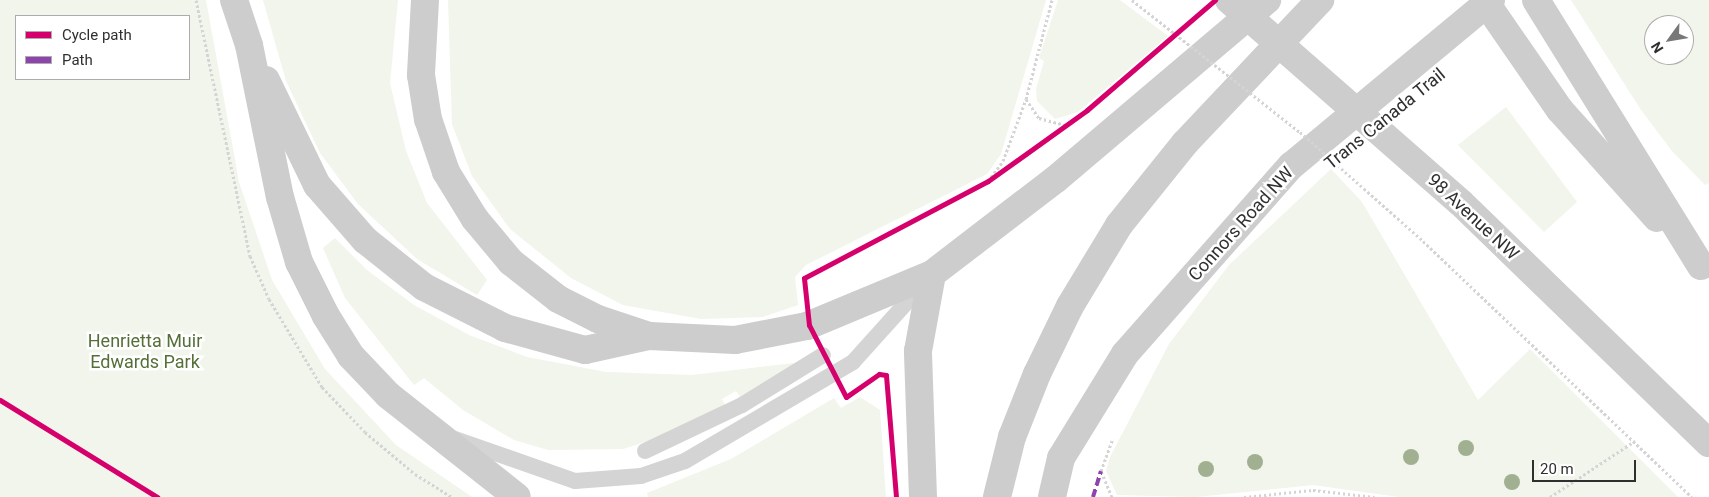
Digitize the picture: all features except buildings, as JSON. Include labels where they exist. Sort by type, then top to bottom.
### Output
[{"type":"main road","points":[[234,0],[249,45],[280,197],[299,262],[351,356],[428,430],[517,497]]},
{"type":"main road","points":[[425,0],[421,75],[428,119],[446,172],[475,219],[510,262],[558,299],[598,319],[650,336]]},
{"type":"main road","name":"98 Avenue NW","points":[[1229,0],[1461,203],[1709,443]]},
{"type":"main road","points":[[249,45],[317,185],[365,240],[424,287],[505,328],[585,350],[650,336],[735,340],[807,326],[932,274],[1056,179],[1267,0]]},
{"type":"main road","points":[[997,497],[1012,437],[1037,374],[1070,306],[1119,226],[1185,143],[1320,0]]},
{"type":"main road","points":[[1484,0],[1560,110],[1705,272]]},
{"type":"main road","name":"Connors Road NW","points":[[1052,497],[1061,458],[1125,354],[1291,166],[1491,0]]},
{"type":"main road","points":[[1536,0],[1592,87],[1705,272]]},
{"type":"main road","points":[[923,497],[918,351],[932,274]]},
{"type":"lane","points":[[428,430],[575,481],[641,476],[693,456],[853,362],[932,274]]},
{"type":"lane","points":[[645,451],[742,405],[823,355]]},
{"type":"path","points":[[988,181],[1003,161],[1026,98],[1052,0]]},
{"type":"path","points":[[1132,0],[1300,132],[1423,241],[1642,447],[1692,497]]},
{"type":"path","points":[[1172,39],[1186,26]]},
{"type":"path","points":[[1026,98],[1039,118],[1065,125]]},
{"type":"path","points":[[1057,130],[1072,120]]},
{"type":"path","points":[[981,185],[1011,164]]},
{"type":"path","points":[[1112,497],[1101,471],[1116,432]]},
{"type":"path","points":[[1550,497],[1635,441]]},
{"type":"path","points":[[1244,497],[1313,490],[1375,497]]},
{"type":"green space","name":"Henrietta Muir Edwards Park","points":[[0,0],[206,0],[239,182],[272,280],[325,369],[396,445],[472,497],[0,497]]},
{"type":"green space","points":[[263,0],[398,0],[390,83],[406,151],[427,203],[487,280],[477,295],[417,259],[358,204],[320,153],[286,81]]},
{"type":"green space","points":[[448,0],[1046,0],[1001,154],[987,174],[806,265],[795,277],[798,305],[763,317],[701,319],[623,305],[571,278],[510,229],[472,176],[452,124]]},
{"type":"green space","points":[[1058,0],[1120,0],[1168,36],[1078,112],[1055,119],[1037,101],[1036,89],[1044,61],[1039,58]]},
{"type":"green space","points":[[1571,0],[1709,0],[1709,183],[1705,185],[1672,151],[1641,110]]},
{"type":"green space","points":[[1506,107],[1577,202],[1544,232],[1458,145]]},
{"type":"green space","points":[[1331,169],[1362,202],[1478,400],[1530,349],[1678,497],[1399,497],[1313,485],[1196,497],[1117,495],[1106,471],[1110,457],[1169,344],[1229,265]]},
{"type":"green space","points":[[335,238],[367,270],[414,305],[469,335],[527,357],[606,372],[692,375],[802,362],[741,398],[736,391],[722,399],[726,407],[670,434],[623,449],[548,450],[514,440],[463,410],[424,378],[414,385],[345,298],[323,248]]},
{"type":"green space","points":[[860,397],[880,410],[886,497],[648,497],[647,493],[731,459],[834,398],[841,408]]},
{"type":"marked path","points":[[1093,497],[1101,471]]},
{"type":"cycle path","points":[[896,497],[886,375],[879,374],[846,397],[809,325],[804,278],[988,181],[1087,110],[1215,0]]},
{"type":"cycle path","points":[[0,400],[157,497]]}]
